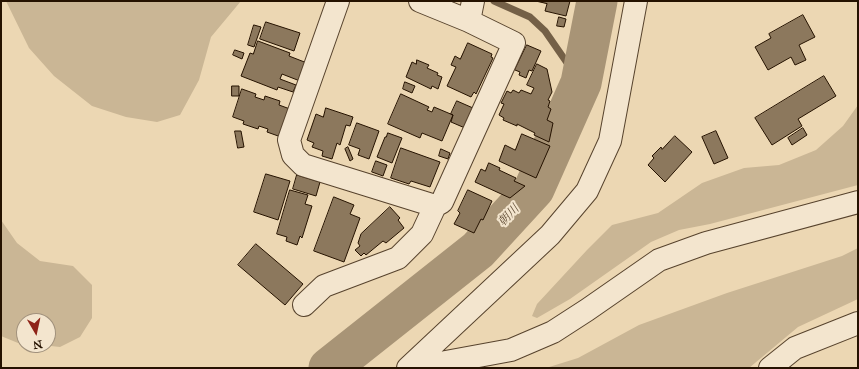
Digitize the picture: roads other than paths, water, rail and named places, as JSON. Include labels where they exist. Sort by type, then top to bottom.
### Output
[{"type":"street","points":[[338,1],[289,140],[293,155],[302,165],[435,206]]},
{"type":"street","points":[[304,305],[324,286],[398,258],[422,234],[435,206],[442,202],[514,43],[471,10],[420,1]]},
{"type":"street","points":[[408,368],[550,235],[587,191],[610,141],[636,1]]},
{"type":"street","points":[[413,368],[511,350],[553,332],[660,260],[706,243],[858,202]]},
{"type":"street","points":[[770,368],[795,348],[858,323]]},
{"type":"waterway","points":[[494,1],[530,17],[545,31],[581,83]]},
{"type":"waterway","name":"朝川","points":[[329,368],[478,250],[534,189],[581,83],[597,1]]}]
